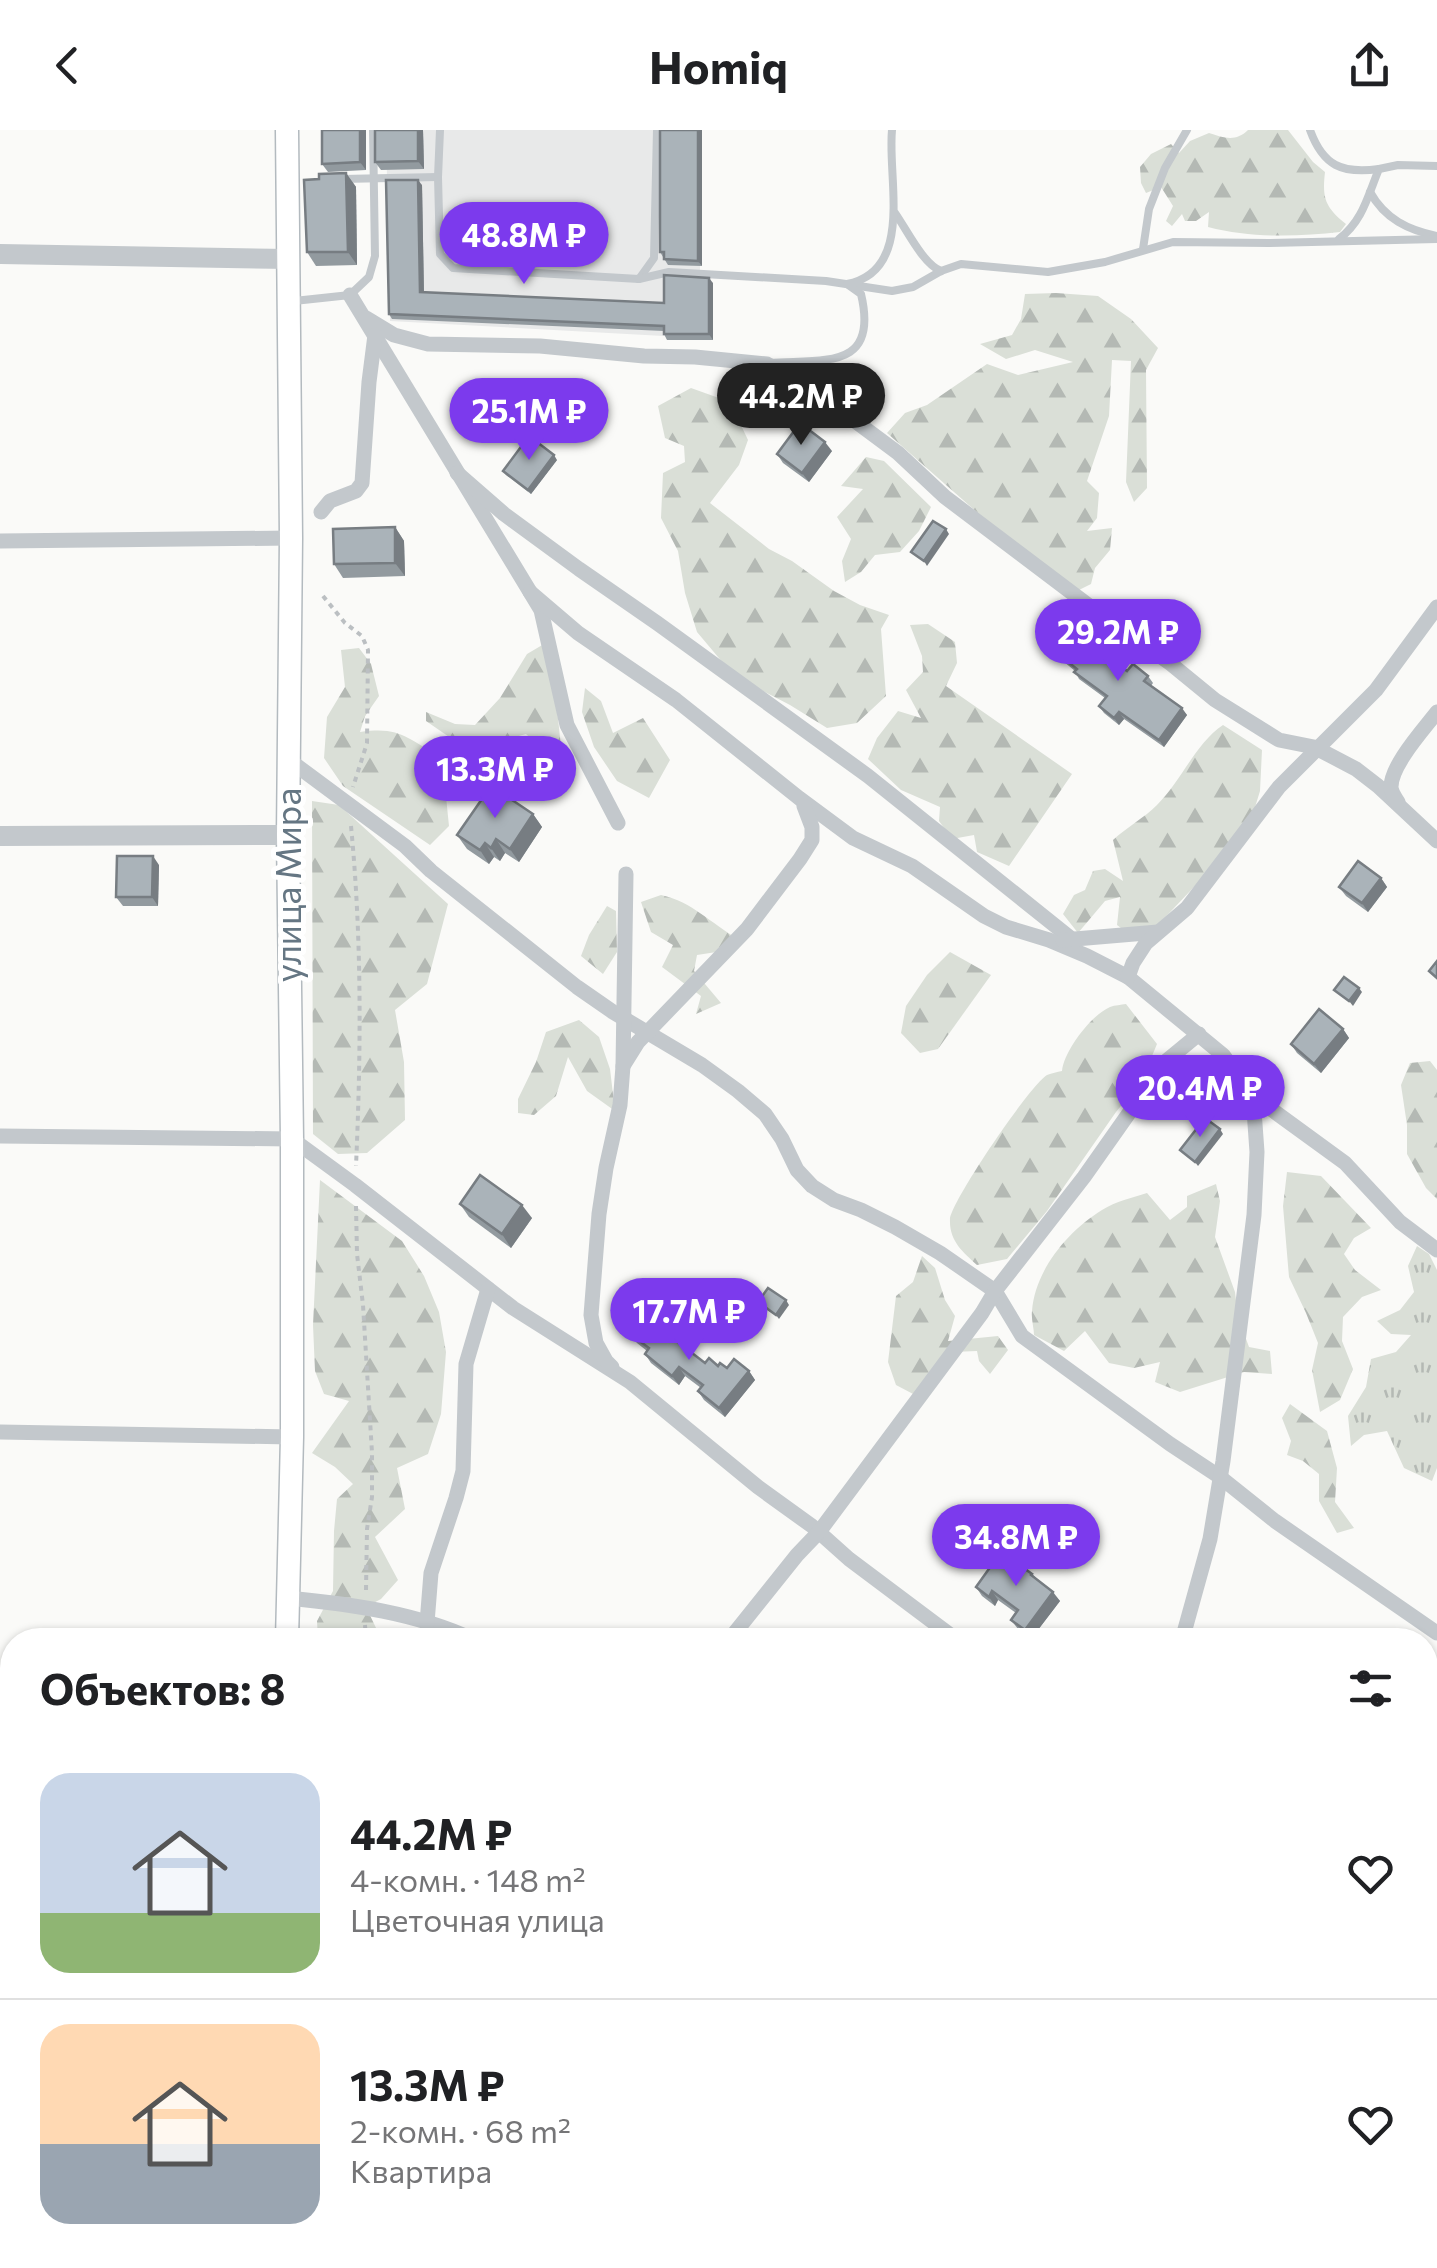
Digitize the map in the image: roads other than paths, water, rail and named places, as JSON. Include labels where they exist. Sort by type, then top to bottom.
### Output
[{"type":"main road","name":"улица Мира","points":[[287,130],[296,181],[289,259],[292,1437],[287,1628]]},
{"type":"street","points":[[0,254],[289,259]]},
{"type":"street","points":[[350,295],[542,610],[567,725],[618,823]]},
{"type":"street","points":[[366,318],[394,334],[428,344],[540,346],[767,364],[812,389],[869,431],[946,497],[1215,700],[1279,740],[1318,749],[1356,769],[1437,841]]},
{"type":"street","points":[[321,512],[330,501],[356,491],[362,483],[376,335]]},
{"type":"street","points":[[457,473],[504,514],[868,776],[1073,940]]},
{"type":"street","points":[[0,542],[291,538]]},
{"type":"street","points":[[530,592],[578,633],[676,700],[853,838],[912,866],[1006,928],[1049,940],[1128,977],[1224,1056],[1253,1096],[1344,1163],[1400,1222],[1437,1250]]},
{"type":"street","points":[[1128,977],[1146,943],[1188,908],[1279,787],[1376,690],[1437,607]]},
{"type":"street","points":[[1401,807],[1391,788],[1392,779],[1437,712]]},
{"type":"street","points":[[288,760],[405,846],[578,986],[714,1074],[765,1114],[797,1170],[812,1186],[925,1244],[995,1291],[1022,1336],[1275,1521],[1431,1628]]},
{"type":"street","points":[[624,1066],[638,1042],[747,928],[800,860],[812,840],[808,813],[799,798]]},
{"type":"street","points":[[0,836],[288,835]]},
{"type":"street","points":[[626,874],[624,1066],[599,1214],[591,1315],[596,1343],[606,1361],[630,1382],[758,1487],[942,1628]]},
{"type":"street","points":[[1049,940],[1158,932]]},
{"type":"street","points":[[738,1628],[796,1555],[820,1532],[1165,1062],[1198,1034]]},
{"type":"street","points":[[1185,1628],[1210,1540],[1254,1215],[1257,1152],[1253,1096]]},
{"type":"street","points":[[0,1136],[292,1139],[488,1290],[630,1382]]},
{"type":"street","points":[[428,1623],[431,1572],[463,1471],[466,1364],[488,1290]]},
{"type":"street","points":[[0,1432],[292,1437]]},
{"type":"street","points":[[288,1598],[366,1609],[442,1628]]},
{"type":"lane","points":[[290,301],[350,295],[368,278],[375,256],[373,130]]},
{"type":"lane","points":[[440,130],[440,254],[453,268],[640,278],[669,272],[826,281],[892,290],[913,287],[961,264],[1048,272],[1105,262],[1173,242],[1437,238]]},
{"type":"lane","points":[[640,278],[654,258],[656,130]]},
{"type":"lane","points":[[847,284],[867,278],[892,236],[892,130]]},
{"type":"lane","points":[[1144,250],[1149,210],[1164,168],[1187,130]]},
{"type":"lane","points":[[1310,130],[1318,150],[1338,168],[1358,172],[1398,165],[1437,166]]},
{"type":"lane","points":[[1337,240],[1356,222],[1379,169]]},
{"type":"lane","points":[[339,180],[438,177]]},
{"type":"lane","points":[[1370,192],[1378,206],[1394,220],[1437,238]]},
{"type":"lane","points":[[894,212],[924,258],[932,268],[941,271]]},
{"type":"lane","points":[[767,364],[832,358],[850,354],[860,344],[865,329],[861,294],[847,284]]}]
